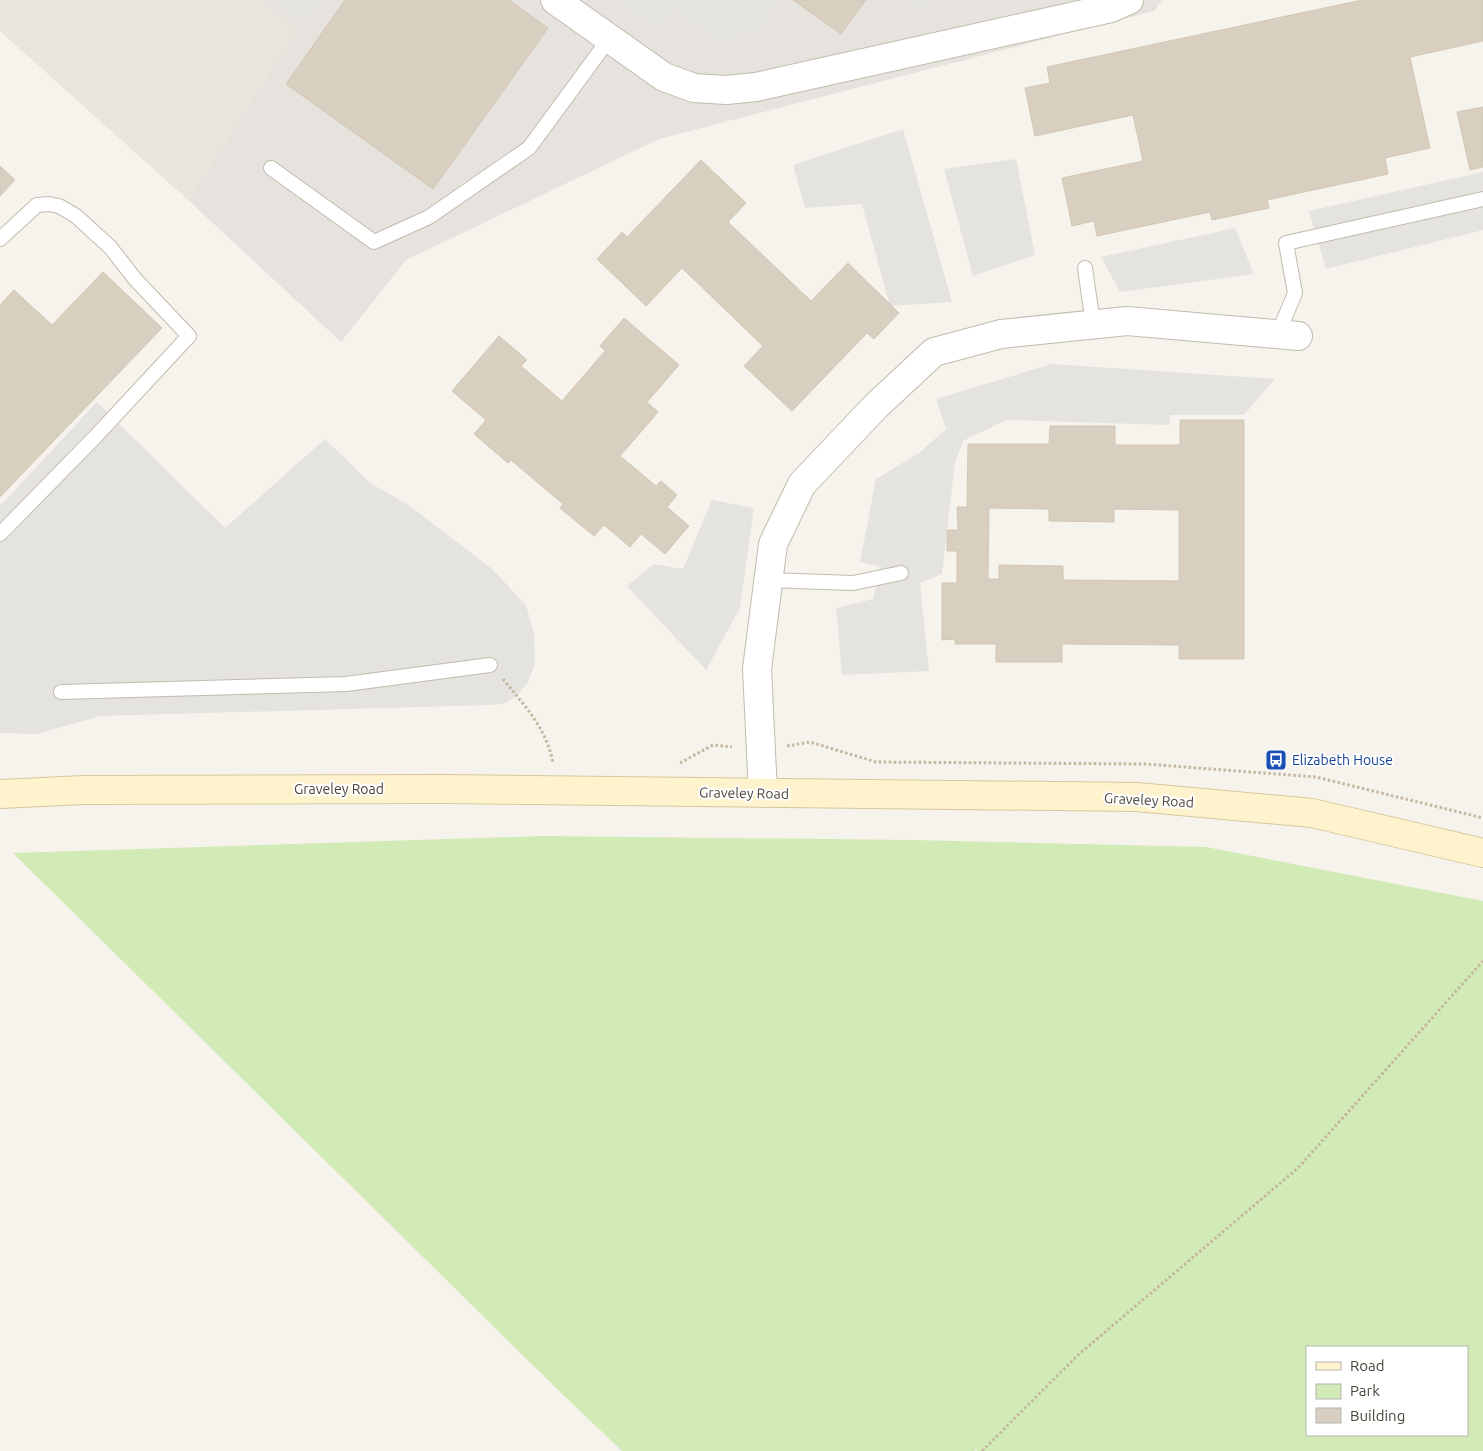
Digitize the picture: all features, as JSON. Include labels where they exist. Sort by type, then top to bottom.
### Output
[{"type":"main road","name":"Graveley Road","points":[[0,794],[84,790],[423,789],[1137,797],[1312,813],[1483,853]]},
{"type":"street","points":[[555,0],[664,77],[694,88],[726,90],[756,87],[1111,8],[1129,0]]},
{"type":"street","points":[[764,793],[757,669],[773,544],[802,484],[876,406],[934,352],[1001,334],[1127,321],[1288,335]]},
{"type":"lane","points":[[271,168],[374,242],[428,217],[529,148],[609,38]]},
{"type":"lane","points":[[1288,335],[1295,293],[1286,243],[1483,199]]},
{"type":"lane","points":[[0,239],[37,205],[49,204],[60,206],[76,216],[110,247],[135,279],[189,336],[91,442],[0,534]]},
{"type":"lane","points":[[1085,268],[1093,324]]},
{"type":"lane","points":[[768,580],[853,583],[901,573]]},
{"type":"lane","points":[[61,692],[346,684],[490,665]]},
{"type":"path","points":[[490,665],[535,718],[547,741],[554,767]]},
{"type":"path","points":[[982,1451],[1078,1355],[1298,1168],[1483,961]]},
{"type":"shaded area","points":[[0,0],[260,0],[295,32],[188,200],[0,31]]},
{"type":"shaded area","points":[[260,0],[1162,0],[1154,11],[659,139],[406,260],[341,342],[188,200],[295,32]]},
{"type":"shaded area","points":[[269,0],[322,0],[304,25]]},
{"type":"shaded area","points":[[614,0],[782,0],[752,41],[742,34],[730,50],[673,9],[657,31]]},
{"type":"shaded area","points":[[904,0],[931,0],[922,12]]},
{"type":"shaded area","points":[[903,129],[952,302],[890,306],[862,204],[805,208],[793,165]]},
{"type":"shaded area","points":[[1016,159],[1035,255],[973,276],[944,169]]},
{"type":"shaded area","points":[[1483,172],[1483,230],[1326,269],[1309,211]]},
{"type":"shaded area","points":[[1235,228],[1254,274],[1120,292],[1101,257]]},
{"type":"shaded area","points":[[1052,364],[1275,379],[1244,415],[1170,415],[1170,425],[1006,420],[963,441],[955,462],[942,574],[920,583],[929,671],[842,675],[836,608],[873,599],[881,567],[860,562],[876,479],[919,453],[946,429],[936,399]]},
{"type":"shaded area","points":[[97,402],[225,528],[325,439],[370,483],[410,506],[492,569],[526,605],[534,633],[535,664],[527,684],[517,696],[506,703],[491,705],[100,716],[37,734],[0,733],[0,506]]},
{"type":"shaded area","points":[[712,500],[754,508],[740,608],[706,670],[627,586],[654,564],[683,569]]},
{"type":"green space","points":[[544,836],[912,840],[1206,847],[1483,901],[1483,1451],[622,1451],[13,853]]},
{"type":"building","points":[[345,0],[509,0],[548,28],[433,189],[286,84]]},
{"type":"building","points":[[793,0],[866,0],[841,34]]},
{"type":"building","points":[[1362,0],[1483,0],[1483,41],[1410,57],[1430,148],[1385,158],[1388,174],[1267,200],[1269,208],[1212,220],[1210,212],[1097,236],[1094,221],[1072,226],[1062,178],[1143,161],[1133,115],[1035,136],[1025,88],[1050,83],[1047,67]]},
{"type":"building","points":[[1483,107],[1483,167],[1470,170],[1457,112]]},
{"type":"building","points":[[701,160],[746,203],[728,222],[811,301],[848,263],[899,313],[874,339],[867,333],[792,411],[744,366],[763,346],[682,268],[646,306],[597,259],[622,232],[627,237]]},
{"type":"building","points":[[0,166],[15,180],[0,196]]},
{"type":"building","points":[[103,272],[162,328],[0,497],[0,305],[14,290],[52,325]]},
{"type":"building","points":[[624,318],[679,365],[647,402],[658,412],[620,456],[656,486],[661,481],[677,495],[667,507],[689,526],[665,554],[641,534],[630,547],[604,525],[594,536],[560,508],[563,504],[511,460],[508,463],[474,434],[486,420],[452,391],[499,336],[527,360],[521,366],[562,401],[605,351],[600,346]]},
{"type":"building","points":[[1180,420],[1244,420],[1244,659],[1179,659],[1179,645],[1062,644],[1062,662],[996,662],[996,644],[955,644],[955,639],[942,640],[942,583],[957,583],[957,551],[947,551],[947,530],[958,530],[957,507],[967,507],[968,444],[1049,444],[1050,426],[1115,426],[1115,445],[1180,445]],"holes":[[[989,508],[1049,509],[1049,521],[1114,522],[1114,509],[1179,510],[1179,581],[1063,580],[1063,566],[999,565],[999,579],[988,579]]]},
{"type":"place","name":"Elizabeth House","points":[[1276,760]]}]
